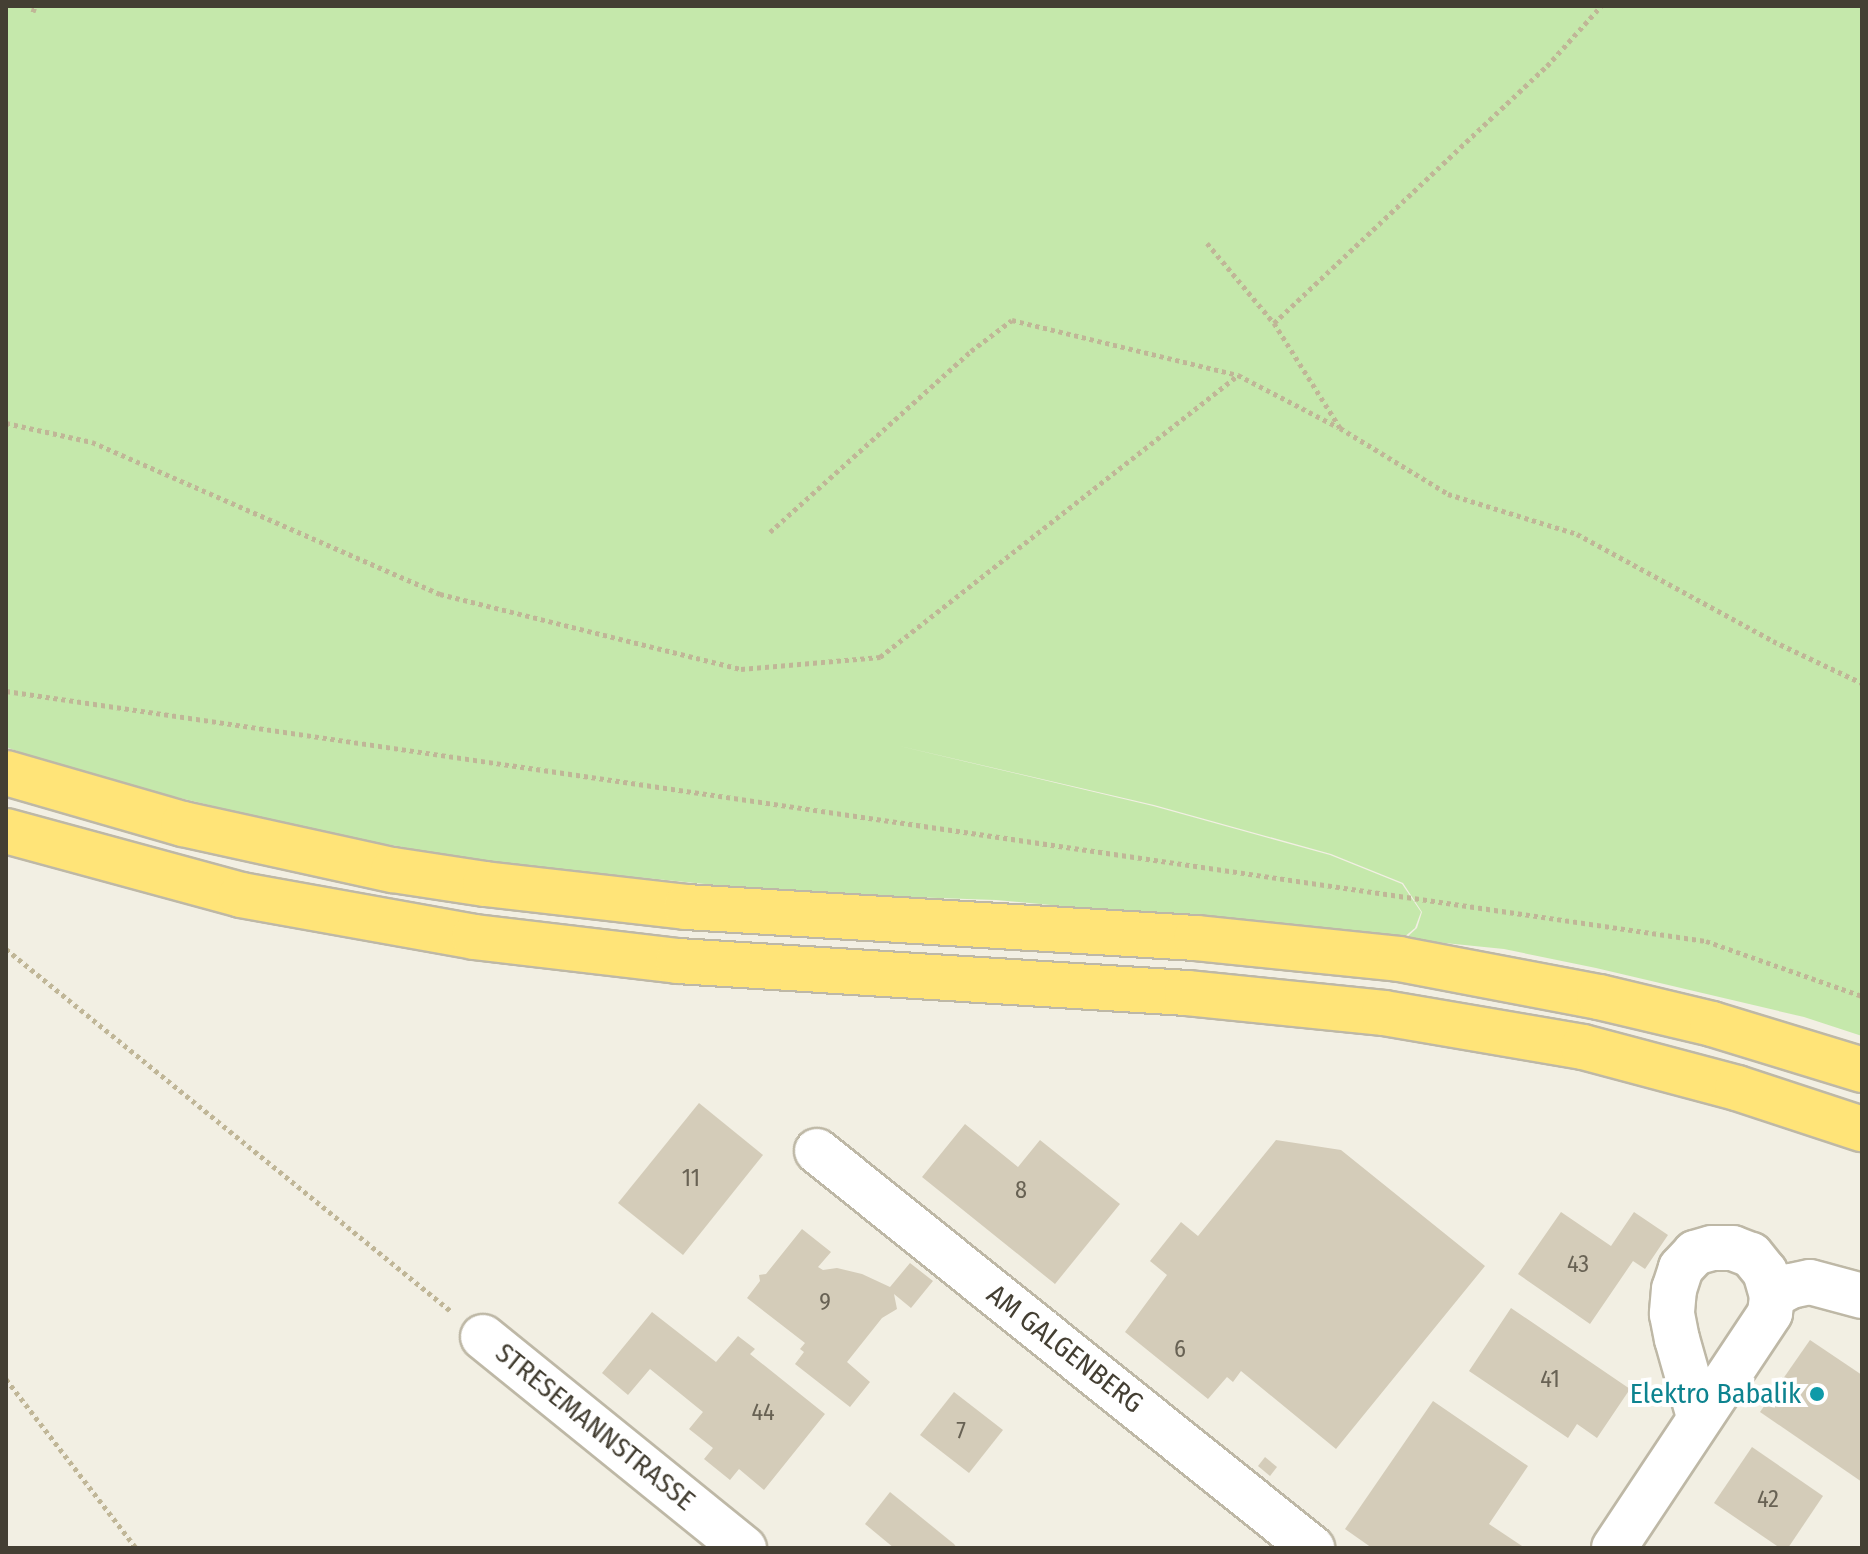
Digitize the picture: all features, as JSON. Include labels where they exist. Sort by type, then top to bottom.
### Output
[{"type":"highway","points":[[6,773],[214,831],[393,870],[499,886],[686,907],[1196,938],[1399,959],[1599,997],[1712,1024],[1862,1070]]},
{"type":"highway","points":[[6,831],[256,898],[488,939],[692,962],[1187,993],[1384,1013],[1583,1047],[1764,1096],[1862,1129]]},
{"type":"street","name":"AM GALGENBERG","points":[[817,1151],[1312,1548]]},
{"type":"street","points":[[1614,1548],[1770,1313],[1772,1296],[1765,1272],[1751,1255],[1733,1248],[1712,1248],[1695,1253],[1681,1268],[1674,1289],[1672,1314],[1699,1417]]},
{"type":"street","points":[[1772,1296],[1791,1286],[1810,1282],[1862,1296]]},
{"type":"street","name":"STRESEMANNSTRASSE","points":[[483,1337],[744,1548]]},
{"type":"path","points":[[1274,323],[1547,66],[1601,6]]},
{"type":"path","points":[[1207,243],[1274,323],[1340,428]]},
{"type":"path","points":[[770,532],[971,351],[1012,320],[1238,375],[1340,428],[1448,494],[1577,534],[1773,641],[1862,683]]},
{"type":"path","points":[[6,423],[92,442],[440,594],[741,669],[880,657],[1238,375]]},
{"type":"path","points":[[6,691],[1706,941],[1862,996]]},
{"type":"path","points":[[6,949],[483,1337]]},
{"type":"path","points":[[6,1379],[136,1548]]},
{"type":"green space","points":[[6,6],[1862,6],[1862,1036],[1804,1017],[1596,968],[1504,949],[1405,939],[1417,928],[1422,912],[1403,883],[1331,854],[1154,805],[895,745],[1153,806],[1330,855],[1402,884],[1421,912],[1415,928],[1403,938],[996,900],[794,893],[488,862],[334,835],[84,775],[6,747]]},
{"type":"building","points":[[699,1103],[763,1155],[683,1255],[618,1203]]},
{"type":"building","points":[[965,1124],[1018,1167],[1040,1140],[1120,1204],[1055,1284],[922,1177]]},
{"type":"building","points":[[1276,1140],[1341,1150],[1485,1266],[1336,1449],[1241,1371],[1233,1382],[1227,1377],[1208,1399],[1125,1332],[1167,1275],[1150,1261],[1181,1222],[1198,1236]]},
{"type":"building","points":[[1561,1212],[1611,1246],[1634,1212],[1668,1235],[1645,1269],[1633,1261],[1590,1324],[1518,1274]]},
{"type":"building","points":[[802,1229],[831,1252],[818,1267],[823,1270],[837,1268],[862,1274],[890,1287],[910,1263],[933,1281],[911,1308],[894,1294],[897,1309],[882,1318],[847,1362],[870,1382],[850,1407],[795,1364],[804,1352],[800,1349],[805,1343],[747,1298],[760,1281],[759,1275],[766,1274]]},
{"type":"building","points":[[1511,1308],[1630,1389],[1597,1438],[1577,1424],[1568,1438],[1469,1371]]},
{"type":"building","points":[[652,1312],[716,1362],[738,1336],[755,1349],[750,1354],[825,1414],[764,1490],[739,1469],[730,1480],[704,1459],[713,1448],[689,1429],[703,1412],[650,1369],[628,1395],[602,1373]]},
{"type":"building","name":"Elektro Babalik","points":[[1810,1340],[1862,1375],[1862,1482],[1760,1412]]},
{"type":"building","points":[[954,1392],[1003,1430],[969,1473],[920,1435]]},
{"type":"building","points":[[1433,1401],[1528,1466],[1489,1524],[1525,1548],[1372,1548],[1345,1529]]},
{"type":"building","points":[[1752,1447],[1823,1496],[1788,1548],[1780,1548],[1714,1503]]},
{"type":"building","points":[[1265,1457],[1277,1467],[1270,1476],[1258,1466]]},
{"type":"building","points":[[890,1492],[957,1548],[894,1548],[865,1524]]},
{"type":"place","name":"Elektro Babalik","points":[[1817,1394]]}]
